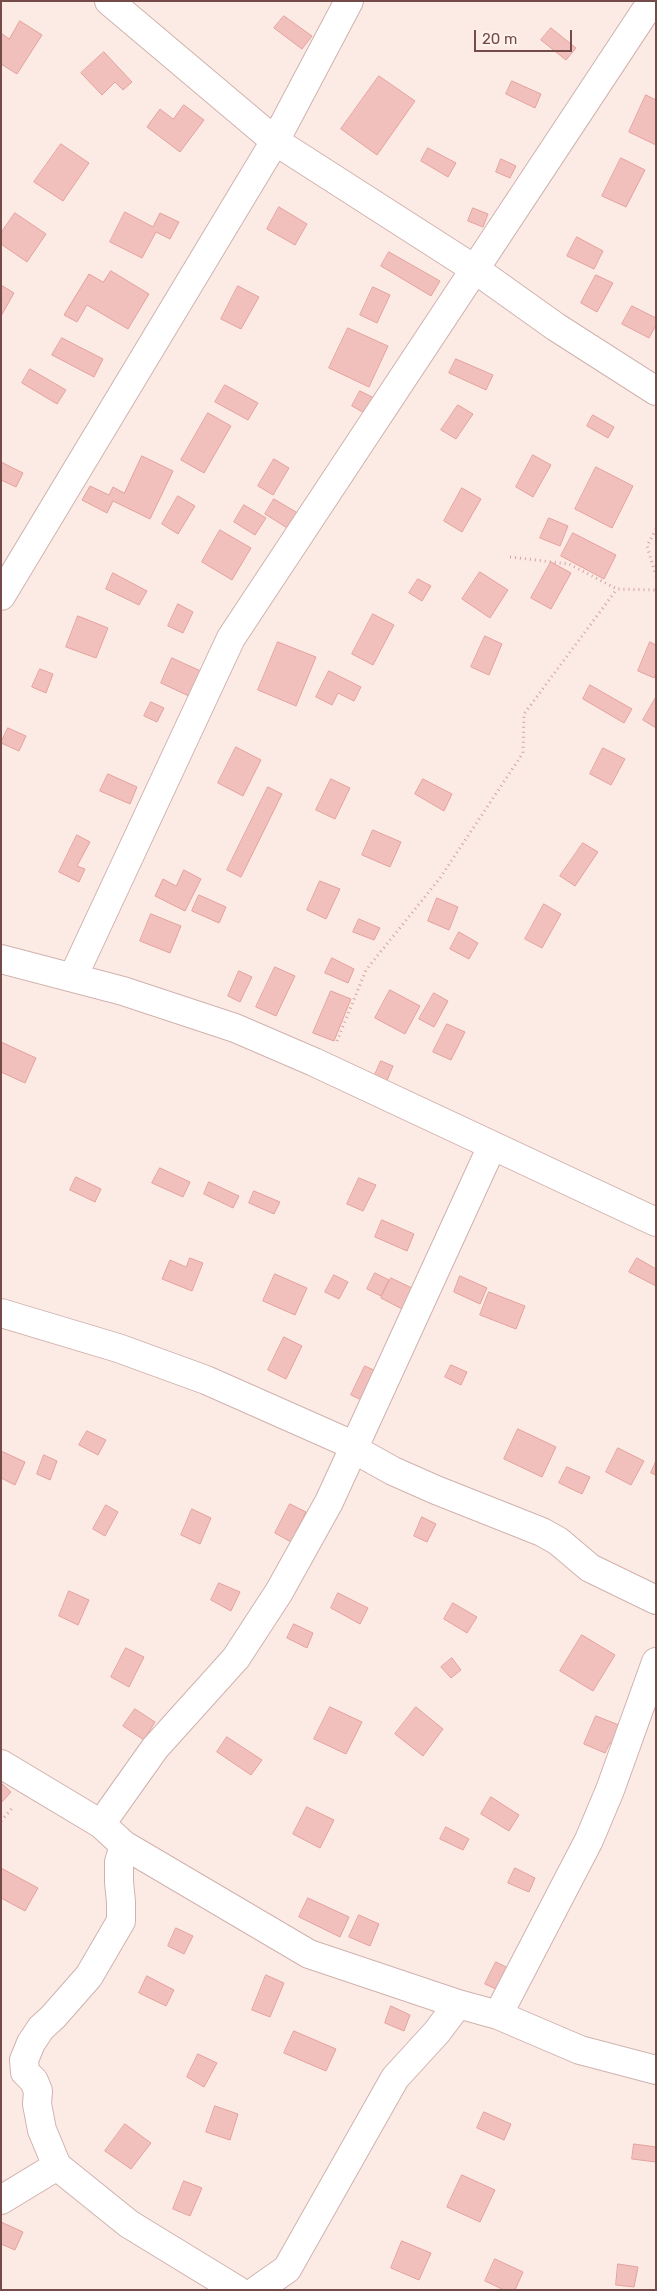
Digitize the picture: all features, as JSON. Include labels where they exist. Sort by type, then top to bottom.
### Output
[{"type":"street","points":[[109,1],[276,141],[476,270],[556,327],[656,391]]},
{"type":"street","points":[[1,596],[276,141],[349,1]]},
{"type":"street","points":[[73,977],[232,638],[652,1]]},
{"type":"street","points":[[1,959],[73,977],[235,1028],[314,1062],[656,1222]]},
{"type":"street","points":[[101,1824],[155,1748],[236,1658],[279,1592],[329,1502],[492,1146]]},
{"type":"street","points":[[1,1313],[118,1348],[206,1380],[355,1446],[359,1452],[393,1471],[542,1532],[558,1541],[590,1568],[656,1600]]},
{"type":"street","points":[[498,2015],[589,1840],[610,1790],[656,1662]]},
{"type":"street","points":[[1,1764],[101,1824],[124,1845],[309,1954],[458,2004],[498,2015],[580,2050],[656,2070]]},
{"type":"street","points":[[124,1845],[118,1882],[121,1920],[89,1976],[41,2028],[31,2043],[24,2060],[25,2072],[34,2081],[38,2091],[37,2104],[42,2130],[56,2166],[129,2224],[237,2290]]},
{"type":"street","points":[[257,2290],[287,2269],[395,2078],[437,2032],[458,2004]]},
{"type":"street","points":[[1,2200],[56,2166]]},
{"type":"path","points":[[656,529],[647,546],[656,576]]},
{"type":"path","points":[[510,557],[569,564],[617,589],[656,590]]},
{"type":"path","points":[[314,1062],[331,1057],[366,970],[440,878],[518,761],[523,753],[524,714],[617,589]]},
{"type":"building","points":[[284,16],[312,36],[302,49],[274,28]]},
{"type":"building","points":[[20,21],[42,35],[17,74],[1,64],[1,33],[9,39]]},
{"type":"building","points":[[551,28],[576,48],[566,60],[541,40]]},
{"type":"building","points":[[104,52],[132,82],[123,90],[115,82],[102,95],[81,73]]},
{"type":"building","points":[[379,76],[415,101],[377,155],[341,129]]},
{"type":"building","points":[[512,81],[541,94],[535,108],[506,94]]},
{"type":"building","points":[[646,95],[656,100],[656,145],[629,132]]},
{"type":"building","points":[[184,105],[204,120],[180,152],[147,127],[160,109],[173,119]]},
{"type":"building","points":[[61,144],[89,163],[63,201],[34,182]]},
{"type":"building","points":[[428,148],[456,163],[448,177],[421,161]]},
{"type":"building","points":[[621,158],[645,170],[626,207],[602,196]]},
{"type":"building","points":[[501,159],[516,166],[510,178],[496,172]]},
{"type":"building","points":[[279,207],[307,224],[295,245],[267,229]]},
{"type":"building","points":[[473,208],[488,214],[483,227],[468,221]]},
{"type":"building","points":[[125,212],[153,227],[160,213],[179,222],[170,239],[156,232],[142,258],[110,242]]},
{"type":"building","points":[[15,213],[46,234],[27,262],[1,244],[1,233]]},
{"type":"building","points":[[577,237],[603,251],[594,269],[567,256]]},
{"type":"building","points":[[389,252],[440,281],[431,296],[381,266]]},
{"type":"building","points":[[111,271],[149,294],[128,329],[87,305],[77,322],[64,315],[89,274],[103,282]]},
{"type":"building","points":[[596,275],[613,283],[597,312],[581,303]]},
{"type":"building","points":[[1,285],[14,293],[1,316]]},
{"type":"building","points":[[238,286],[259,297],[241,329],[221,319]]},
{"type":"building","points":[[373,287],[390,295],[377,323],[360,315]]},
{"type":"building","points":[[632,306],[656,318],[656,325],[649,338],[622,324]]},
{"type":"building","points":[[348,328],[388,346],[369,387],[329,368]]},
{"type":"building","points":[[62,338],[103,359],[94,377],[52,355]]},
{"type":"building","points":[[456,359],[493,375],[486,390],[449,373]]},
{"type":"building","points":[[30,369],[66,390],[57,404],[22,383]]},
{"type":"building","points":[[225,385],[258,403],[248,420],[215,402]]},
{"type":"building","points":[[360,391],[376,399],[368,415],[352,406]]},
{"type":"building","points":[[458,405],[473,414],[456,439],[441,430]]},
{"type":"building","points":[[208,413],[231,426],[204,473],[181,460]]},
{"type":"building","points":[[593,415],[614,427],[608,438],[587,426]]},
{"type":"building","points":[[533,455],[551,465],[533,497],[516,487]]},
{"type":"building","points":[[142,456],[173,471],[150,519],[113,501],[107,513],[82,500],[90,486],[109,495],[113,487],[124,493]]},
{"type":"building","points":[[274,459],[289,468],[273,495],[258,486]]},
{"type":"building","points":[[1,462],[23,473],[16,487],[1,480]]},
{"type":"building","points":[[596,467],[633,486],[612,528],[575,509]]},
{"type":"building","points":[[462,488],[481,499],[462,532],[444,521]]},
{"type":"building","points":[[178,496],[195,506],[178,534],[162,524]]},
{"type":"building","points":[[274,499],[301,515],[292,531],[265,514]]},
{"type":"building","points":[[244,505],[266,518],[255,535],[234,522]]},
{"type":"building","points":[[549,518],[568,526],[560,546],[540,538]]},
{"type":"building","points":[[220,530],[251,548],[232,580],[202,562]]},
{"type":"building","points":[[573,533],[616,555],[604,579],[561,556]]},
{"type":"building","points":[[551,562],[571,573],[551,609],[531,598]]},
{"type":"building","points":[[480,572],[508,590],[490,618],[462,599]]},
{"type":"building","points":[[113,573],[147,591],[139,605],[106,589]]},
{"type":"building","points":[[418,579],[431,586],[422,601],[409,593]]},
{"type":"building","points":[[178,604],[193,612],[183,633],[168,626]]},
{"type":"building","points":[[373,614],[394,625],[373,665],[352,654]]},
{"type":"building","points":[[78,616],[108,628],[96,658],[66,647]]},
{"type":"building","points":[[485,636],[502,644],[489,675],[471,667]]},
{"type":"building","points":[[278,642],[316,657],[296,706],[258,690]]},
{"type":"building","points":[[650,642],[656,645],[656,673],[654,678],[638,671]]},
{"type":"building","points":[[172,658],[205,673],[193,698],[161,683]]},
{"type":"building","points":[[40,669],[53,674],[46,693],[32,687]]},
{"type":"building","points":[[329,671],[361,687],[354,701],[338,693],[332,705],[316,697]]},
{"type":"building","points":[[590,685],[632,709],[624,723],[583,699]]},
{"type":"building","points":[[656,697],[656,728],[643,720]]},
{"type":"building","points":[[151,702],[164,708],[157,722],[144,716]]},
{"type":"building","points":[[8,728],[26,736],[19,751],[1,743]]},
{"type":"building","points":[[236,747],[261,760],[243,796],[218,783]]},
{"type":"building","points":[[603,748],[625,759],[611,785],[590,774]]},
{"type":"building","points":[[108,774],[137,787],[130,804],[100,791]]},
{"type":"building","points":[[331,779],[350,788],[335,819],[316,810]]},
{"type":"building","points":[[423,779],[452,794],[444,811],[415,794]]},
{"type":"building","points":[[268,787],[282,794],[241,877],[227,870]]},
{"type":"building","points":[[373,830],[401,842],[390,867],[362,855]]},
{"type":"building","points":[[77,835],[90,842],[77,866],[85,869],[79,882],[59,872]]},
{"type":"building","points":[[583,843],[598,852],[575,886],[560,876]]},
{"type":"building","points":[[184,870],[201,879],[185,911],[155,896],[163,879],[176,886]]},
{"type":"building","points":[[320,881],[340,889],[326,919],[307,910]]},
{"type":"building","points":[[199,895],[226,907],[219,923],[192,911]]},
{"type":"building","points":[[437,898],[458,907],[449,930],[428,921]]},
{"type":"building","points":[[544,904],[561,914],[542,948],[525,939]]},
{"type":"building","points":[[151,914],[181,926],[170,953],[140,941]]},
{"type":"building","points":[[359,919],[380,928],[374,940],[353,932]]},
{"type":"building","points":[[459,932],[478,943],[469,959],[450,949]]},
{"type":"building","points":[[332,958],[354,969],[348,983],[325,973]]},
{"type":"building","points":[[275,967],[295,976],[276,1016],[256,1007]]},
{"type":"building","points":[[239,971],[252,977],[240,1002],[228,996]]},
{"type":"building","points":[[390,990],[420,1006],[405,1034],[375,1018]]},
{"type":"building","points":[[331,991],[351,999],[334,1041],[313,1033]]},
{"type":"building","points":[[434,993],[448,1001],[434,1027],[419,1019]]},
{"type":"building","points":[[447,1024],[465,1032],[451,1060],[433,1052]]},
{"type":"building","points":[[1,1042],[36,1058],[25,1083],[1,1072]]},
{"type":"building","points":[[381,1061],[393,1066],[386,1083],[374,1077]]},
{"type":"building","points":[[160,1168],[190,1182],[183,1197],[152,1183]]},
{"type":"building","points":[[76,1177],[101,1189],[95,1202],[70,1190]]},
{"type":"building","points":[[359,1178],[376,1185],[363,1211],[347,1204]]},
{"type":"building","points":[[209,1182],[239,1196],[233,1208],[204,1194]]},
{"type":"building","points":[[254,1191],[280,1202],[274,1214],[249,1203]]},
{"type":"building","points":[[382,1220],[414,1234],[407,1251],[375,1237]]},
{"type":"building","points":[[190,1258],[203,1263],[192,1291],[162,1279],[170,1260],[186,1267]]},
{"type":"building","points":[[637,1258],[656,1269],[656,1286],[629,1272]]},
{"type":"building","points":[[375,1273],[389,1280],[381,1296],[367,1289]]},
{"type":"building","points":[[275,1274],[307,1288],[295,1315],[263,1301]]},
{"type":"building","points":[[334,1275],[348,1282],[339,1299],[325,1292]]},
{"type":"building","points":[[460,1276],[487,1288],[480,1304],[454,1292]]},
{"type":"building","points":[[391,1278],[416,1290],[406,1311],[381,1298]]},
{"type":"building","points":[[489,1292],[525,1306],[516,1329],[480,1315]]},
{"type":"building","points":[[284,1337],[302,1346],[286,1379],[268,1370]]},
{"type":"building","points":[[451,1365],[467,1372],[461,1385],[445,1377]]},
{"type":"building","points":[[365,1366],[382,1374],[368,1403],[351,1395]]},
{"type":"building","points":[[518,1429],[556,1447],[542,1477],[504,1459]]},
{"type":"building","points":[[87,1431],[106,1440],[98,1455],[79,1445]]},
{"type":"building","points":[[618,1448],[644,1461],[631,1485],[606,1472]]},
{"type":"building","points":[[1,1451],[25,1462],[15,1485],[1,1478]]},
{"type":"building","points":[[44,1455],[57,1461],[50,1480],[37,1474]]},
{"type":"building","points":[[656,1461],[656,1475],[651,1473]]},
{"type":"building","points":[[567,1467],[590,1477],[582,1494],[559,1483]]},
{"type":"building","points":[[290,1504],[306,1512],[291,1542],[275,1533]]},
{"type":"building","points":[[106,1505],[118,1512],[105,1536],[93,1529]]},
{"type":"building","points":[[192,1509],[211,1518],[200,1544],[181,1535]]},
{"type":"building","points":[[422,1517],[436,1524],[427,1542],[414,1536]]},
{"type":"building","points":[[219,1583],[240,1592],[231,1611],[211,1600]]},
{"type":"building","points":[[69,1591],[89,1600],[78,1625],[59,1616]]},
{"type":"building","points":[[338,1593],[368,1608],[360,1624],[331,1608]]},
{"type":"building","points":[[453,1603],[477,1617],[467,1633],[444,1619]]},
{"type":"building","points":[[294,1624],[313,1633],[307,1648],[287,1638]]},
{"type":"building","points":[[582,1635],[615,1655],[593,1691],[560,1671]]},
{"type":"building","points":[[126,1648],[144,1657],[129,1687],[111,1677]]},
{"type":"building","points":[[452,1658],[461,1670],[451,1678],[441,1667]]},
{"type":"building","points":[[330,1707],[362,1722],[346,1754],[314,1739]]},
{"type":"building","points":[[416,1707],[443,1729],[423,1756],[395,1734]]},
{"type":"building","points":[[135,1709],[155,1722],[144,1740],[123,1726]]},
{"type":"building","points":[[596,1716],[619,1725],[614,1737],[622,1740],[619,1746],[610,1743],[605,1753],[584,1744]]},
{"type":"building","points":[[227,1737],[262,1760],[251,1775],[217,1752]]},
{"type":"building","points":[[1,1783],[11,1792],[1,1803]]},
{"type":"building","points":[[491,1797],[519,1815],[509,1831],[481,1814]]},
{"type":"building","points":[[307,1807],[334,1820],[320,1848],[293,1834]]},
{"type":"building","points":[[446,1827],[469,1839],[463,1850],[440,1839]]},
{"type":"building","points":[[1,1868],[38,1888],[25,1911],[1,1898]]},
{"type":"building","points":[[515,1868],[535,1878],[529,1892],[508,1883]]},
{"type":"building","points":[[308,1898],[349,1917],[340,1937],[299,1917]]},
{"type":"building","points":[[359,1915],[379,1924],[370,1946],[349,1937]]},
{"type":"building","points":[[176,1928],[193,1936],[184,1954],[168,1946]]},
{"type":"building","points":[[496,1962],[510,1969],[500,1991],[485,1984]]},
{"type":"building","points":[[266,1975],[284,1983],[270,2017],[252,2010]]},
{"type":"building","points":[[147,1976],[174,1990],[166,2006],[139,1993]]},
{"type":"building","points":[[391,2006],[410,2015],[404,2031],[385,2023]]},
{"type":"building","points":[[294,2031],[336,2049],[326,2071],[284,2053]]},
{"type":"building","points":[[198,2054],[217,2063],[204,2087],[187,2077]]},
{"type":"building","points":[[215,2106],[238,2114],[230,2140],[206,2132]]},
{"type":"building","points":[[484,2112],[511,2124],[504,2140],[477,2128]]},
{"type":"building","points":[[125,2124],[151,2143],[131,2169],[105,2151]]},
{"type":"building","points":[[634,2144],[656,2147],[656,2162],[632,2159]]},
{"type":"building","points":[[462,2175],[495,2190],[480,2222],[447,2207]]},
{"type":"building","points":[[184,2181],[202,2188],[190,2216],[173,2209]]},
{"type":"building","points":[[1,2222],[23,2232],[15,2250],[1,2244]]},
{"type":"building","points":[[402,2241],[431,2253],[419,2280],[391,2268]]},
{"type":"building","points":[[495,2259],[523,2272],[515,2290],[504,2290],[485,2281]]},
{"type":"building","points":[[618,2264],[638,2267],[634,2287],[616,2285]]}]
